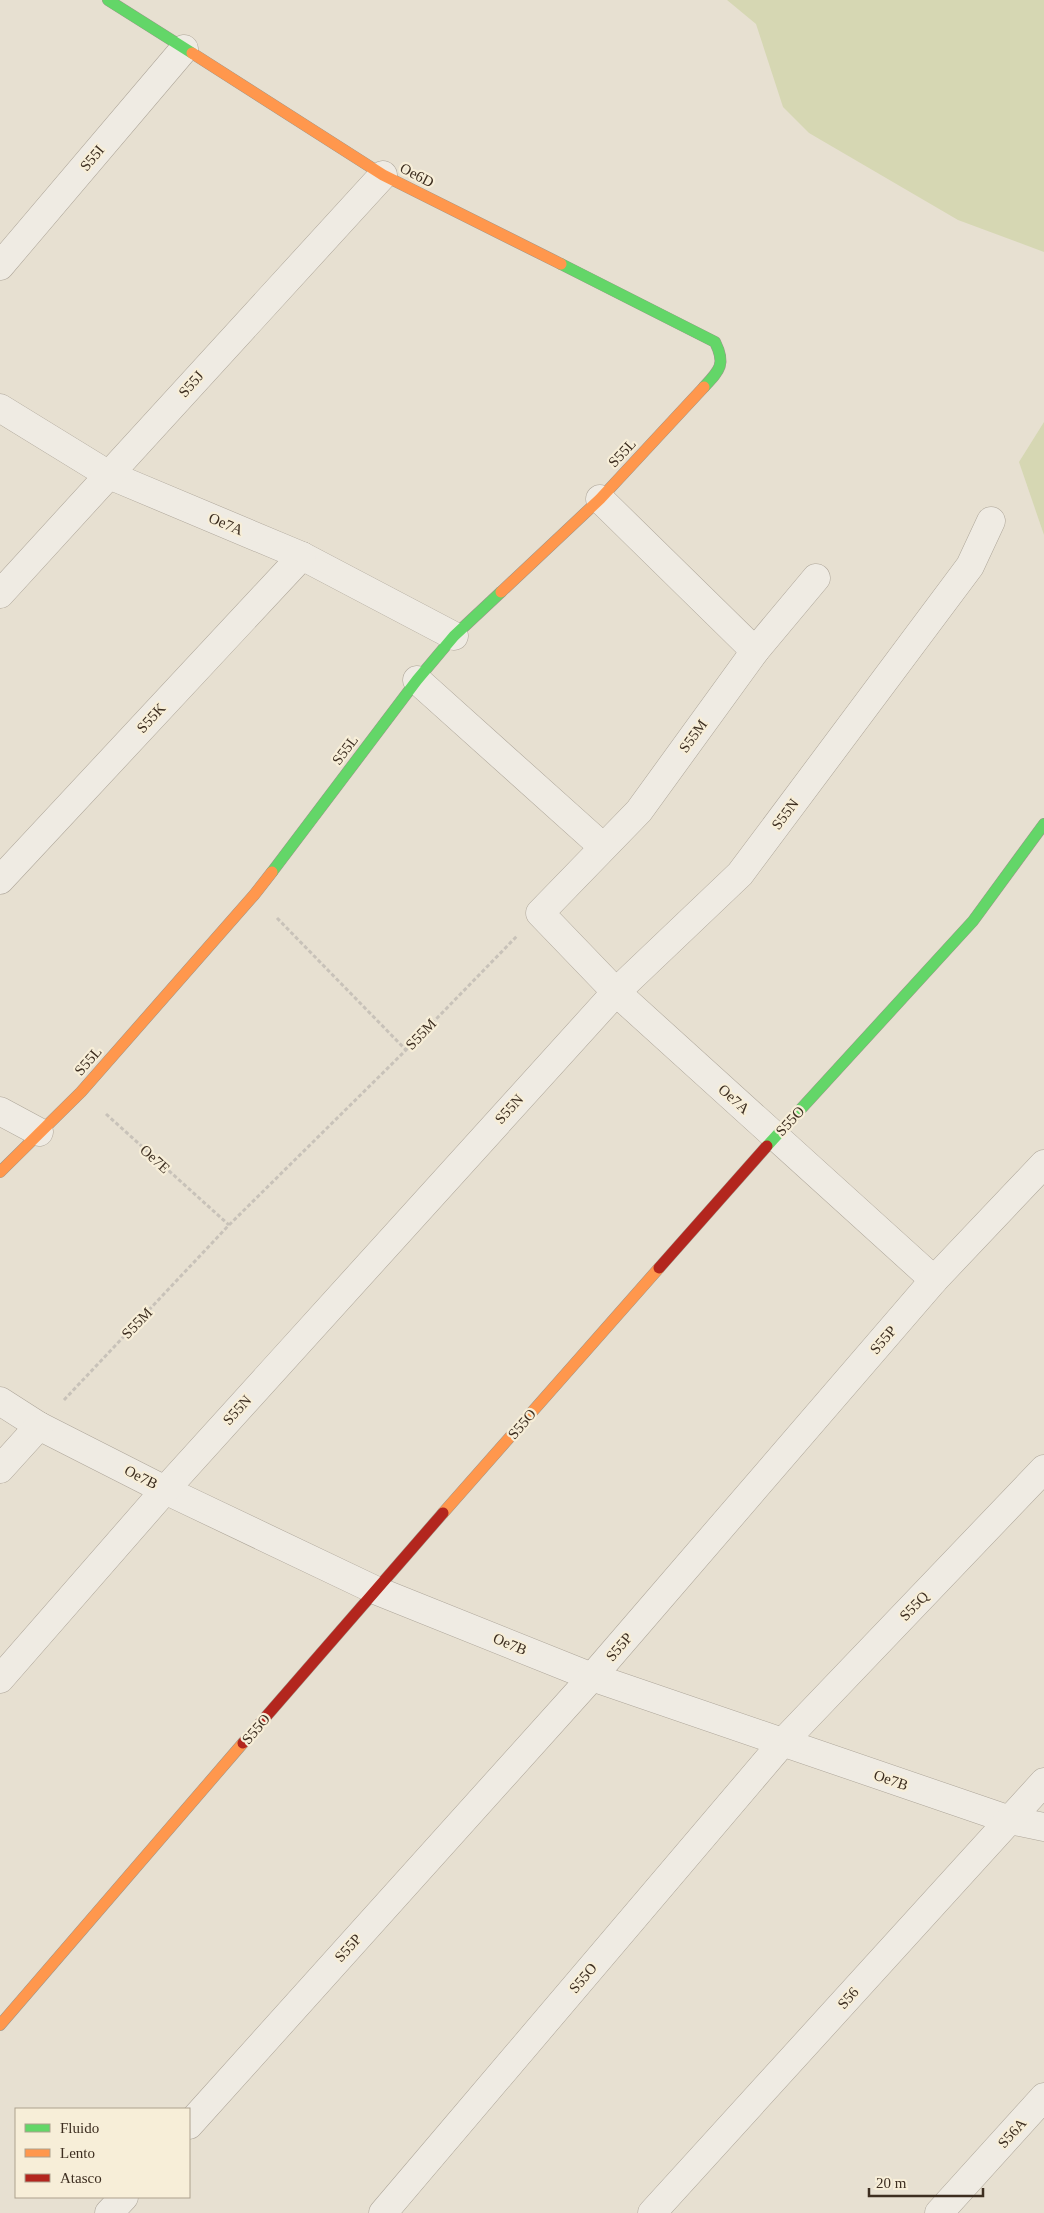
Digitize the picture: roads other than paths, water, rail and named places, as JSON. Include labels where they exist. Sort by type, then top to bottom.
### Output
[{"type":"street","name":"Oe6D","points":[[108,0],[383,175],[715,342],[722,356]]},
{"type":"street","name":"S55I","points":[[3,256],[184,49]]},
{"type":"street","name":"S55J","points":[[0,594],[383,175]]},
{"type":"street","name":"S55L","points":[[0,1172],[81,1092],[254,895],[417,680],[454,636],[600,499],[719,371],[722,356]]},
{"type":"street","name":"Oe7A","points":[[0,408],[108,475],[302,556],[454,636]]},
{"type":"street","points":[[600,499],[755,651]]},
{"type":"street","name":"S55N","points":[[0,1679],[165,1490],[616,992],[740,874],[970,566],[991,521]]},
{"type":"street","name":"S55K","points":[[0,880],[302,556]]},
{"type":"street","name":"S55M","points":[[540,913],[639,811],[755,651],[816,578]]},
{"type":"street","points":[[417,680],[603,847]]},
{"type":"street","name":"S55O","points":[[0,2025],[375,1590],[775,1137],[973,922],[1044,824]]},
{"type":"street","name":"Oe7A","points":[[540,913],[616,992],[934,1280]]},
{"type":"street","points":[[0,1111],[39,1132]]},
{"type":"street","name":"S55P","points":[[190,2124],[592,1678],[934,1280],[1044,1164]]},
{"type":"street","name":"Oe7B","points":[[0,1402],[39,1426],[165,1490],[375,1590],[592,1678],[1010,1820],[1044,1827]]},
{"type":"street","points":[[0,1469],[39,1426]]},
{"type":"street","name":"S55Q","points":[[783,1742],[1044,1469]]},
{"type":"street","name":"S55O","points":[[383,2213],[783,1742]]},
{"type":"street","name":"S56","points":[[652,2213],[1044,1782]]},
{"type":"street","name":"S56A","points":[[939,2213],[1044,2098]]},
{"type":"street","points":[[109,2213],[123,2198]]}]
